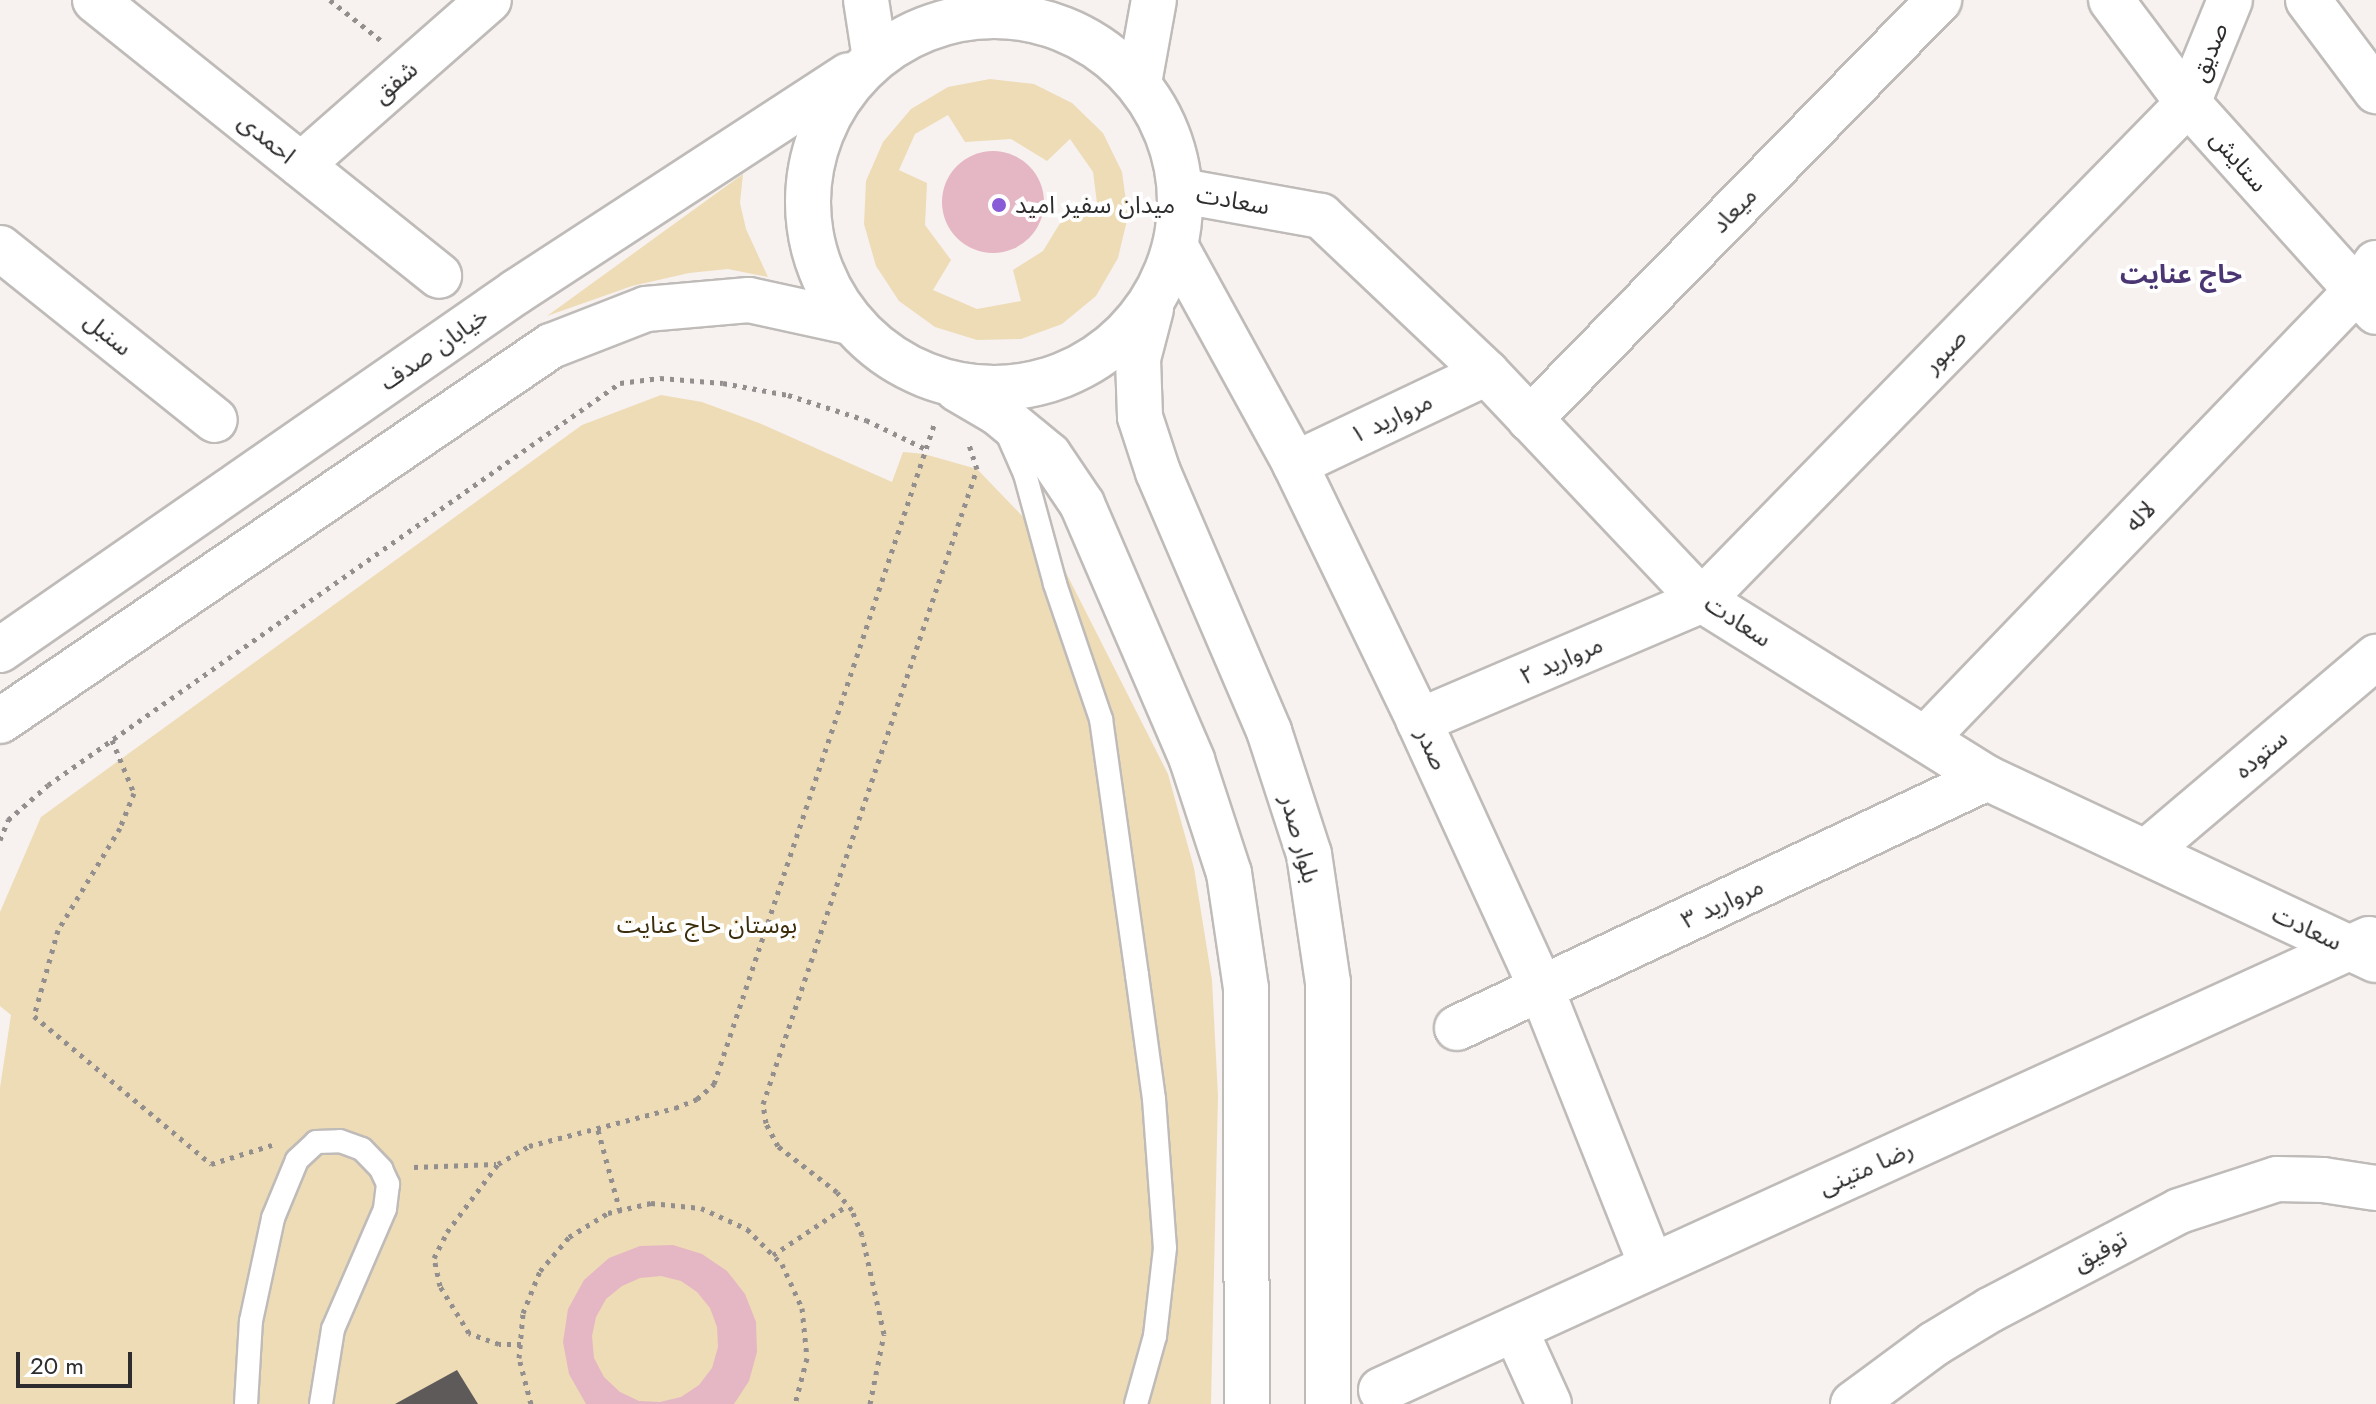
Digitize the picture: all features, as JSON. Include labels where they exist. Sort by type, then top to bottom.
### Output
[{"type":"street","name":"احمدی","points":[[95,0],[439,276]]},
{"type":"street","name":"شفق","points":[[301,165],[489,0]]},
{"type":"street","points":[[866,0],[875,58]]},
{"type":"street","points":[[1139,83],[1154,0]]},
{"type":"street","name":"میعاد","points":[[1530,419],[1939,0]]},
{"type":"street","name":"ستایش","points":[[2111,0],[2188,103],[2369,290]]},
{"type":"street","name":"صدیق","points":[[2188,103],[2230,0]]},
{"type":"street","points":[[2308,0],[2376,91]]},
{"type":"street","points":[[948,383],[1006,389],[1063,376],[1114,346],[1153,302],[1177,249],[1182,191],[1169,134],[1139,83],[1095,44],[1042,21],[987,8],[926,28],[875,58],[836,102],[813,155],[807,214],[820,271],[850,322],[894,360],[948,383],[998,413],[1049,455],[1082,504],[1192,760],[1229,873],[1246,988],[1247,1404]]},
{"type":"street","name":"خیابان صدف","points":[[0,650],[516,292],[875,58]]},
{"type":"street","name":"صبور","points":[[1702,600],[2188,103]]},
{"type":"street","name":"سعادت","points":[[1182,191],[1321,216],[1487,373],[1702,600],[1987,778],[2146,852],[2368,948]]},
{"type":"street","name":"سنبل","points":[[0,248],[215,420]]},
{"type":"street","name":"صدر","points":[[1177,249],[1295,464],[1419,721],[1541,988],[1651,1265]]},
{"type":"street","name":"لاله","points":[[1925,739],[2369,290]]},
{"type":"street","points":[[0,721],[551,346],[646,309],[749,300],[850,322]]},
{"type":"street","name":"بلوار صدر","points":[[1153,302],[1138,359],[1140,417],[1158,472],[1269,731],[1309,854],[1328,982],[1328,1404]]},
{"type":"street","name":"مروارید ۱","points":[[1295,464],[1487,373]]},
{"type":"street","name":"مروارید ۲","points":[[1419,721],[1702,600]]},
{"type":"street","name":"ستوده","points":[[2146,852],[2376,657]]},
{"type":"street","name":"مروارید ۳","points":[[1457,1028],[1987,778]]},
{"type":"street","name":"رضا متینی","points":[[1381,1390],[1651,1265],[2368,948]]},
{"type":"street","name":"توفیق","points":[[1853,1404],[1934,1344],[1990,1310],[2179,1211],[2277,1179],[2323,1180],[2376,1188]]},
{"type":"street","points":[[1515,1329],[1549,1404]]},
{"type":"lane","points":[[998,413],[1025,474],[1055,584],[1101,719],[1137,975],[1154,1099],[1165,1248],[1155,1336],[1136,1404]]},
{"type":"lane","points":[[246,1404],[251,1321],[273,1218],[297,1160],[316,1142],[340,1141],[362,1149],[381,1169],[388,1184],[385,1209],[333,1329],[321,1404]]},
{"type":"path","points":[[330,0],[414,66]]},
{"type":"path","points":[[0,840],[8,820],[48,785],[620,383],[660,378],[723,383],[788,395],[866,420],[926,449]]},
{"type":"path","points":[[521,1344],[499,1344],[469,1333],[440,1286],[434,1258],[447,1232],[498,1164],[529,1146],[675,1108],[697,1099],[714,1084],[948,383]]},
{"type":"path","points":[[870,1404],[882,1360],[884,1334],[871,1267],[848,1205],[821,1178],[798,1164],[778,1146],[766,1123],[763,1104],[977,469],[948,383]]},
{"type":"path","points":[[112,740],[134,793],[120,828],[58,930],[34,1016],[211,1164],[255,1147],[294,1141],[316,1142]]},
{"type":"path","points":[[598,1130],[620,1211]]},
{"type":"path","points":[[381,1169],[498,1164]]},
{"type":"path","points":[[531,1404],[519,1358],[523,1313],[540,1271],[569,1237],[608,1213],[651,1203],[701,1208],[747,1229],[782,1264],[802,1308],[807,1358],[795,1404]]},
{"type":"path","points":[[773,1255],[848,1205]]},
{"type":"green space","points":[[990,79],[1034,84],[1072,103],[1103,133],[1122,172],[1128,216],[1118,258],[1096,296],[1062,324],[1021,339],[977,340],[935,327],[899,301],[876,266],[864,224],[866,181],[883,142],[911,109],[948,87]],"holes":[[[948,115],[965,142],[1011,139],[1047,161],[1070,139],[1093,172],[1097,203],[1065,215],[1043,251],[1013,270],[1021,301],[977,309],[933,290],[951,260],[925,225],[927,183],[899,170],[915,134]]]},
{"type":"green space","points":[[743,174],[740,203],[746,229],[768,277],[728,269],[689,273],[632,286],[547,316]]},
{"type":"green space","name":"بوستان حاج عنایت","points":[[661,395],[702,402],[759,423],[892,482],[903,452],[924,454],[977,469],[1054,549],[1168,774],[1194,868],[1212,980],[1218,1096],[1211,1404],[0,1404],[0,1088],[11,1015],[0,1006],[0,912],[41,817],[582,425]]},
{"type":"shaded area","points":[[993,151],[1013,155],[1029,166],[1040,182],[1044,202],[1040,222],[1029,238],[1013,249],[993,253],[973,249],[957,238],[946,222],[942,202],[946,182],[957,166],[973,155]]},
{"type":"shaded area","points":[[673,1245],[702,1254],[727,1271],[745,1294],[756,1322],[757,1352],[749,1381],[734,1404],[586,1404],[569,1374],[563,1342],[568,1309],[584,1280],[609,1258],[640,1246]],"holes":[[[661,1276],[681,1281],[697,1292],[710,1308],[717,1327],[718,1347],[712,1368],[699,1385],[681,1397],[660,1402],[639,1401],[620,1392],[604,1377],[594,1358],[592,1336],[596,1317],[606,1299],[622,1286],[640,1278]]]},
{"type":"building","points":[[457,1370],[478,1404],[395,1404]]},
{"type":"place","name":"میدان سفیر امید","points":[[999,205]]},
{"type":"district","name":"حاج عنایت","points":[[2181,275]]}]
